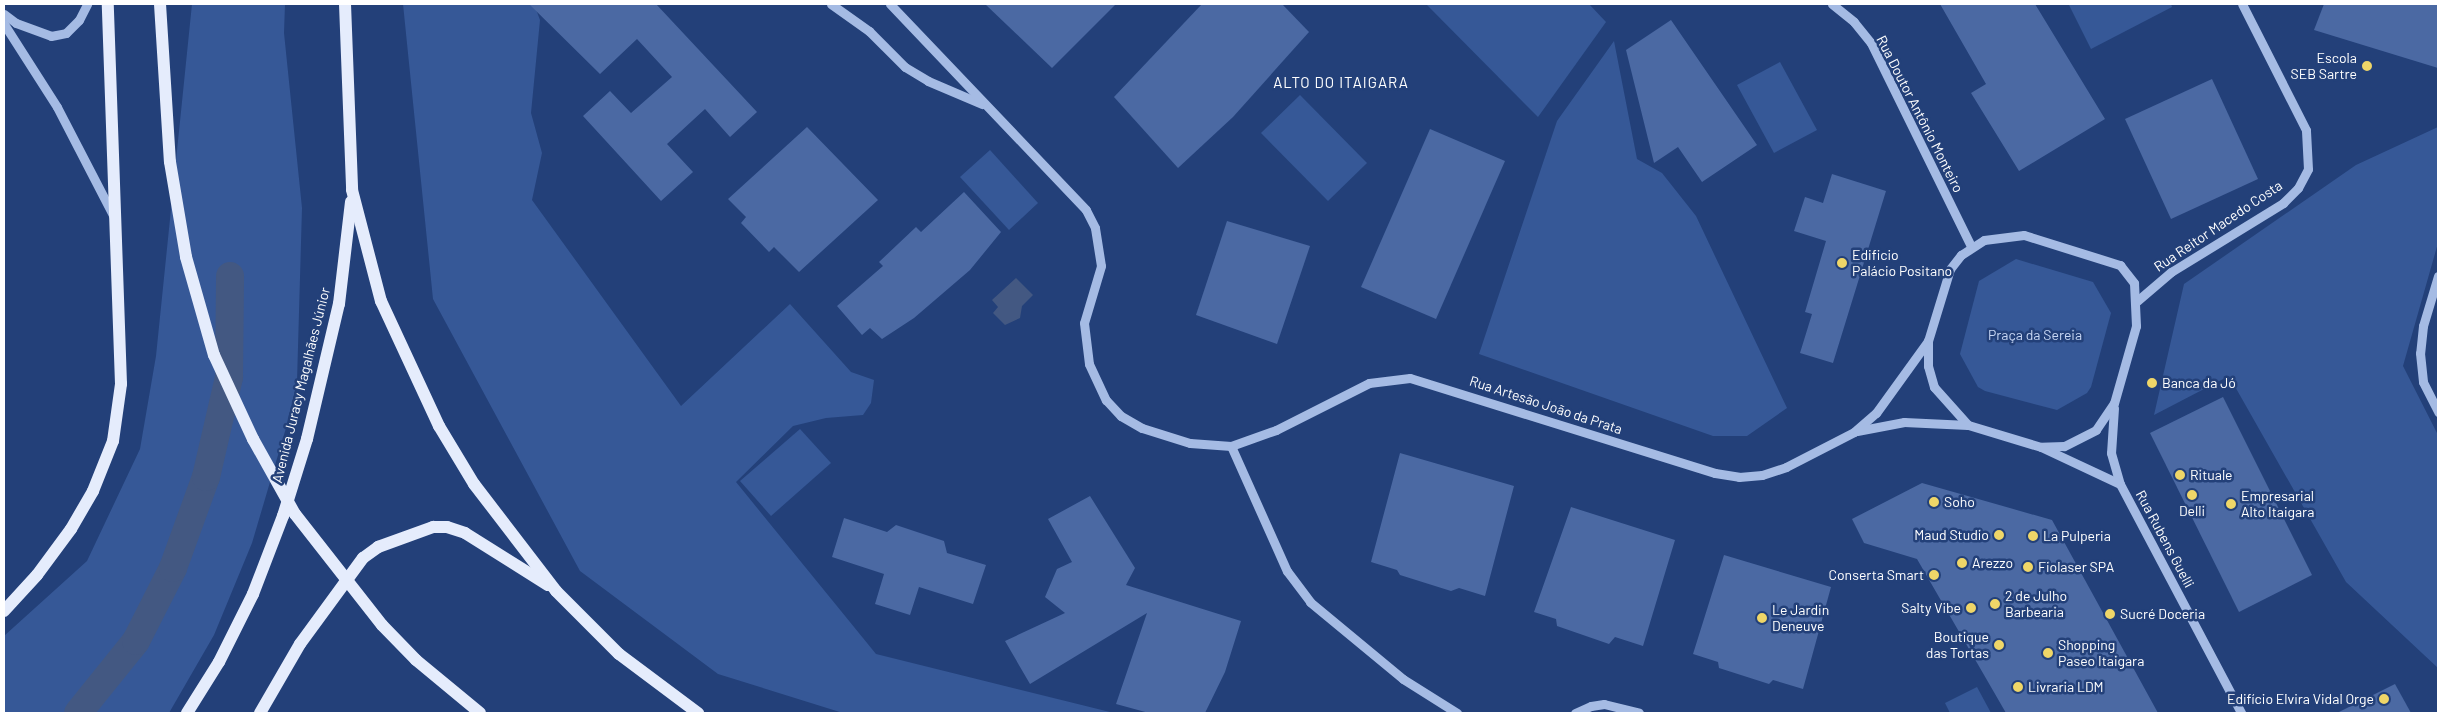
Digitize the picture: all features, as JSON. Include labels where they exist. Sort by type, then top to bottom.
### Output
[{"type":"main road","points":[[5,610],[37,575],[71,529],[93,492],[113,441],[121,384],[108,4]]},
{"type":"main road","points":[[160,4],[170,162],[186,257],[214,355],[253,439],[295,514],[382,625],[416,660],[480,713]]},
{"type":"main road","points":[[345,4],[352,190],[381,301],[438,426],[474,484],[556,591],[619,654],[698,713]]},
{"type":"main road","name":"Avenida Juracy Magalhães Júnior","points":[[187,713],[219,662],[253,594],[283,516],[306,440],[339,304],[352,190]]},
{"type":"main road","points":[[260,713],[300,644],[363,558],[394,540],[432,527],[447,527],[465,533],[556,591]]},
{"type":"street","points":[[4,14],[16,23],[51,36],[66,32],[79,20],[88,4]]},
{"type":"street","points":[[830,4],[869,31],[905,67],[928,81],[987,106]]},
{"type":"street","points":[[890,4],[1072,192],[1095,228],[1101,266],[1084,323],[1084,345],[1089,364],[1106,400],[1121,416],[1142,428],[1190,443],[1231,446],[1287,571],[1310,602],[1403,679],[1458,713]]},
{"type":"street","name":"Rua Doutor Antônio Monteiro","points":[[1832,4],[1854,22],[1871,43],[1971,246]]},
{"type":"street","name":"Rua Reitor Macedo Costa","points":[[2137,301],[2172,272],[2282,202],[2298,188],[2308,169],[2306,130],[2242,4]]},
{"type":"street","points":[[4,24],[57,107],[115,219]]},
{"type":"street","points":[[1968,425],[1934,387],[1928,366],[1928,341],[1950,269],[1971,246],[2000,236],[2024,235],[2120,265],[2134,283],[2137,301],[2136,326],[2114,403],[2096,430],[2064,446],[2041,447]]},
{"type":"street","points":[[2438,276],[2423,326],[2420,353],[2423,382],[2438,412]]},
{"type":"street","name":"Rua Artesão João da Prata","points":[[1231,446],[1276,430],[1369,383],[1410,378],[1715,473],[1739,477],[1762,475],[1786,467],[1854,432],[1876,413],[1928,341]]},
{"type":"street","name":"Rua Rubens Guelli","points":[[2114,403],[2112,453],[2120,484],[2241,713]]},
{"type":"street","name":"Rua Artesão João da Prata","points":[[1854,432],[1904,422],[1968,425],[2041,447]]},
{"type":"street","name":"Rua Rubens Guelli","points":[[2041,447],[2120,484]]},
{"type":"street","points":[[1575,713],[1591,706],[1604,704],[1639,713]]},
{"type":"green space","points":[[192,4],[285,4],[284,33],[302,208],[297,382],[286,428],[252,543],[214,635],[169,713],[4,713],[4,636],[87,561],[140,449],[156,356]]},
{"type":"green space","points":[[403,4],[534,4],[540,20],[531,113],[542,153],[532,200],[681,406],[790,304],[851,372],[874,380],[871,403],[863,415],[826,418],[793,426],[736,482],[876,654],[1114,713],[843,713],[718,674],[580,571],[433,299]]},
{"type":"green space","points":[[1426,4],[1589,4],[1606,22],[1538,117]]},
{"type":"green space","points":[[2171,4],[2172,7],[2091,49],[2069,5]]},
{"type":"green space","points":[[1614,41],[1637,159],[1662,173],[1696,216],[1787,408],[1747,436],[1713,436],[1479,354],[1557,121]]},
{"type":"green space","points":[[1780,62],[1817,130],[1774,153],[1737,85]]},
{"type":"green space","points":[[1300,95],[1367,163],[1328,201],[1261,133]]},
{"type":"green space","points":[[2438,127],[2438,243],[2403,366],[2438,435],[2438,668],[2346,582],[2229,376],[2154,415],[2184,284],[2356,165]]},
{"type":"green space","points":[[990,150],[1038,203],[1009,230],[960,177]]},
{"type":"green space","name":"Praça da Sereia","points":[[2016,259],[2093,282],[2111,313],[2091,387],[2087,393],[2057,410],[1985,391],[1978,387],[1960,354],[1979,281]]},
{"type":"green space","points":[[800,429],[831,463],[771,516],[740,481]]},
{"type":"green space","points":[[1977,687],[1991,713],[1950,713],[1945,703]]},
{"type":"shaded area","points":[[1016,278],[1033,295],[1022,306],[1020,318],[1005,325],[993,313],[998,307],[992,300]]},
{"type":"building","points":[[529,4],[656,4],[757,112],[730,137],[705,109],[667,144],[693,172],[661,201],[583,116],[610,91],[631,113],[672,77],[637,39],[600,74]]},
{"type":"building","points":[[985,4],[1116,4],[1052,68]]},
{"type":"building","points":[[1202,4],[1282,4],[1309,32],[1233,117],[1178,168],[1114,97]]},
{"type":"building","points":[[1940,4],[2035,4],[2105,119],[2019,171],[1971,93],[1986,84]]},
{"type":"building","points":[[2324,4],[2438,4],[2438,68],[2314,30]]},
{"type":"building","points":[[1671,20],[1757,145],[1702,182],[1678,147],[1654,163],[1626,50]]},
{"type":"building","points":[[2212,79],[2258,179],[2171,219],[2125,119]]},
{"type":"building","points":[[807,127],[878,200],[799,272],[774,247],[769,252],[741,223],[746,217],[728,199]]},
{"type":"building","points":[[1430,129],[1505,161],[1436,319],[1361,287]]},
{"type":"building","name":"Edificio Palácio Positano","points":[[1832,174],[1886,191],[1833,363],[1800,353],[1812,314],[1805,312],[1826,241],[1794,231],[1805,197],[1823,203]]},
{"type":"building","points":[[964,192],[1001,232],[970,270],[914,318],[882,339],[870,328],[862,335],[837,306],[883,266],[879,262],[916,227],[921,232]]},
{"type":"building","points":[[1227,221],[1310,246],[1277,344],[1196,315]]},
{"type":"building","name":"Empresarial Alto Itaigara","points":[[2223,397],[2312,575],[2239,612],[2150,433]]},
{"type":"building","points":[[1400,453],[1514,486],[1485,596],[1459,588],[1451,591],[1400,575],[1397,570],[1371,562]]},
{"type":"building","name":"Shopping Paseo Itaigara","points":[[1922,483],[2052,520],[2158,713],[2006,713],[1917,559],[1864,543],[1852,519]]},
{"type":"building","points":[[1090,496],[1135,568],[1126,585],[1241,621],[1225,672],[1205,713],[1149,713],[1116,704],[1147,613],[1030,684],[1005,641],[1065,613],[1045,597],[1057,569],[1072,562],[1048,519]]},
{"type":"building","points":[[1571,507],[1675,540],[1643,646],[1615,637],[1609,644],[1557,626],[1556,619],[1534,612]]},
{"type":"building","points":[[844,518],[887,532],[896,525],[944,541],[947,553],[986,565],[973,604],[919,587],[910,615],[875,604],[884,574],[832,557]]},
{"type":"building","name":"Le Jardin Deneuve","points":[[1724,555],[1831,587],[1803,689],[1773,680],[1769,684],[1719,668],[1718,662],[1693,654]]},
{"type":"building","name":"Edifício Elvira Vidal Orge","points":[[2395,684],[2411,713],[2337,713]]},
{"type":"waterway","points":[[78,713],[136,641],[173,568],[206,477],[229,377],[230,276]]},
{"type":"place","name":"Escola SEB Sartre","points":[[2367,66]]},
{"type":"place","name":"Edificio Palácio Positano","points":[[1842,263]]},
{"type":"place","name":"Banca da Jó","points":[[2152,383]]},
{"type":"place","name":"Rituale","points":[[2180,475]]},
{"type":"place","name":"Delli","points":[[2192,495]]},
{"type":"place","name":"Soho","points":[[1934,502]]},
{"type":"place","name":"Empresarial Alto Itaigara","points":[[2231,504]]},
{"type":"place","name":"Maud Studio","points":[[1999,535]]},
{"type":"place","name":"La Pulperia","points":[[2033,536]]},
{"type":"place","name":"Arezzo","points":[[1962,563]]},
{"type":"place","name":"Fiolaser SPA","points":[[2028,567]]},
{"type":"place","name":"Conserta Smart","points":[[1934,575]]},
{"type":"place","name":"2 de Julho Barbearia","points":[[1995,604]]},
{"type":"place","name":"Salty Vibe","points":[[1971,608]]},
{"type":"place","name":"Sucré Doceria","points":[[2110,614]]},
{"type":"place","name":"Le Jardin Deneuve","points":[[1762,618]]},
{"type":"place","name":"Boutique das Tortas","points":[[1999,645]]},
{"type":"place","name":"Shopping Paseo Itaigara","points":[[2048,653]]},
{"type":"place","name":"Livraria LDM","points":[[2018,687]]},
{"type":"place","name":"Edifício Elvira Vidal Orge","points":[[2384,699]]},
{"type":"district","name":"ALTO DO ITAIGARA","points":[[1341,83]]}]
